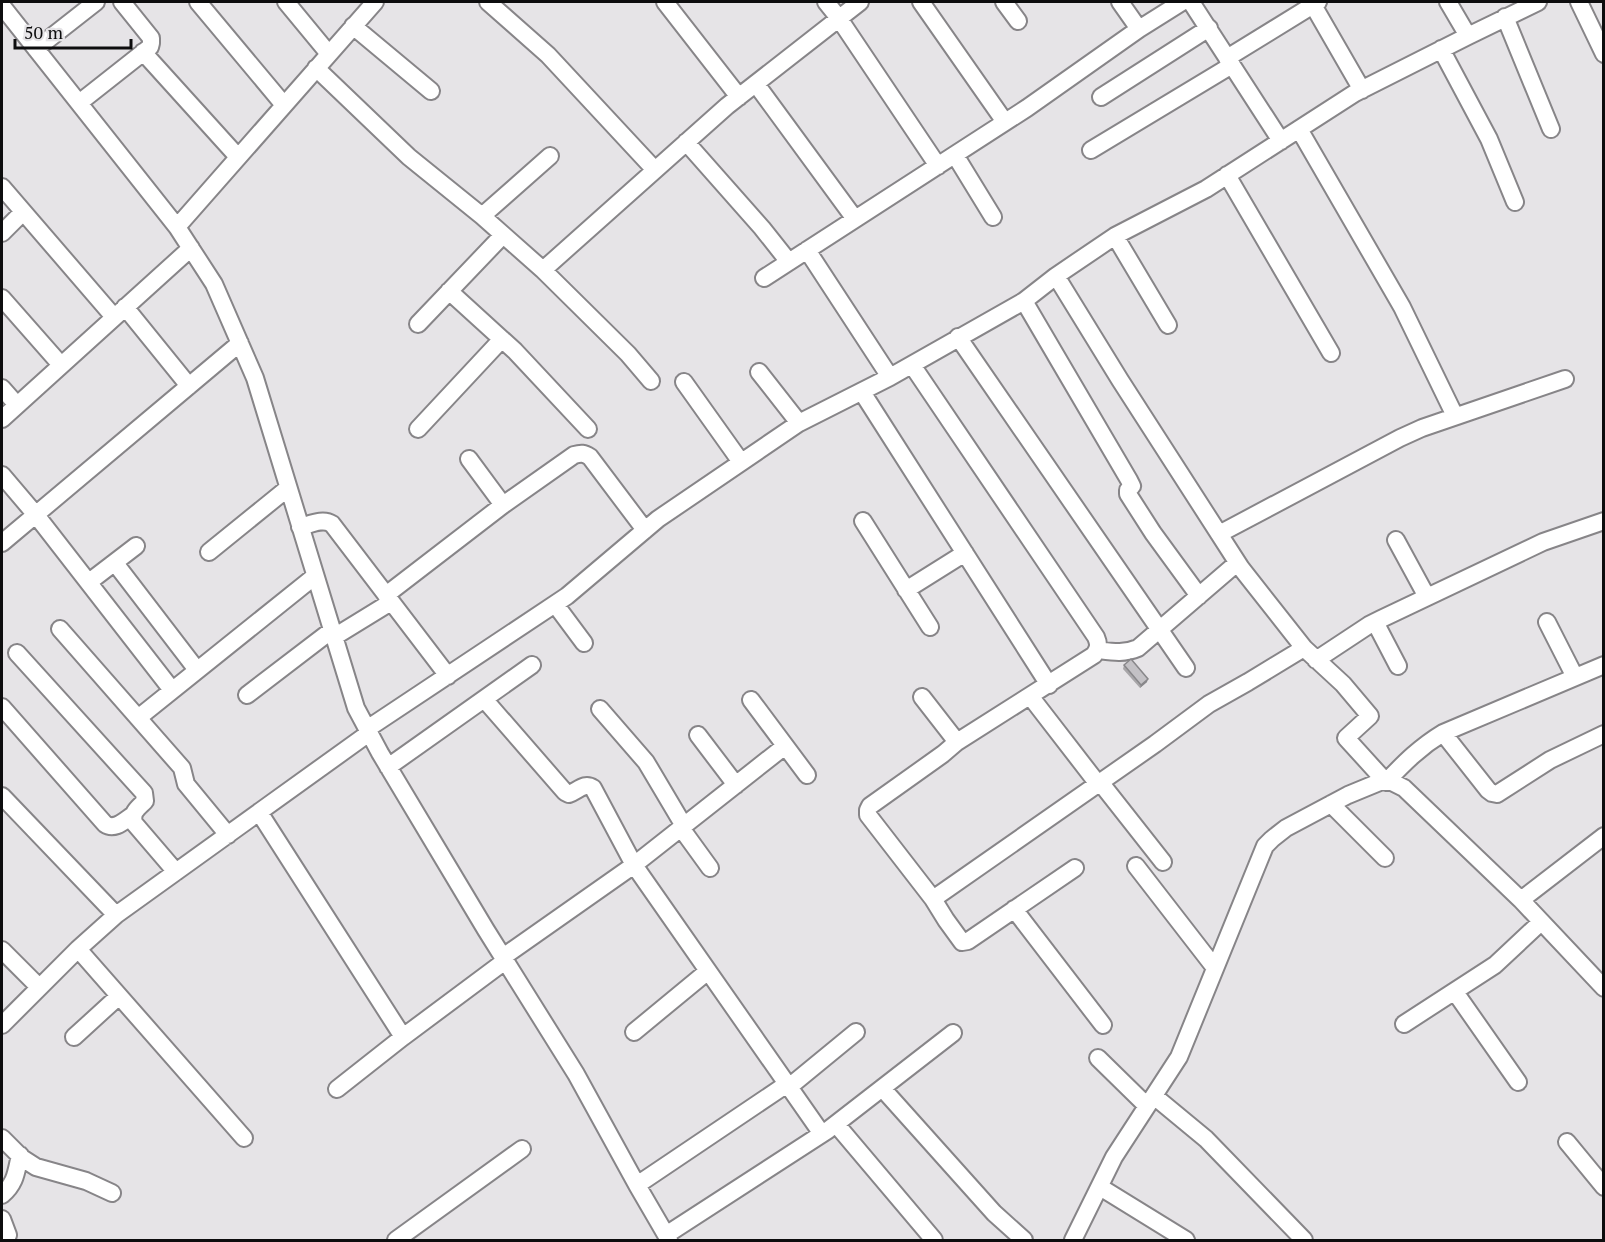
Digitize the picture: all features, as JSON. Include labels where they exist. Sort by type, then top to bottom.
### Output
[{"type":"street","points":[[36,50],[96,2]]},
{"type":"street","points":[[78,103],[152,43],[151,38],[122,2]]},
{"type":"street","points":[[198,2],[284,105]]},
{"type":"street","points":[[286,2],[329,54]]},
{"type":"street","points":[[177,227],[375,2]]},
{"type":"street","points":[[488,2],[548,55],[655,170]]},
{"type":"street","points":[[665,2],[739,97]]},
{"type":"street","points":[[826,2],[938,165]]},
{"type":"street","points":[[543,270],[739,97],[860,2]]},
{"type":"street","points":[[921,2],[1005,122]]},
{"type":"street","points":[[1004,2],[1018,21]]},
{"type":"street","points":[[1120,2],[1138,29]]},
{"type":"street","points":[[764,278],[1027,108],[1138,29],[1182,2]]},
{"type":"street","points":[[1191,2],[1281,141]]},
{"type":"street","points":[[1448,2],[1468,36]]},
{"type":"street","points":[[2,1024],[116,915],[368,731],[567,596],[658,519],[799,423],[890,377],[1024,301],[1115,236],[1206,189],[1362,90],[1538,2]]},
{"type":"street","points":[[1580,2],[1604,54]]},
{"type":"street","points":[[1091,150],[1316,3],[1362,90]]},
{"type":"street","points":[[2,6],[177,227],[214,284],[255,378],[356,708],[388,767],[576,1074],[668,1238],[829,1129],[953,1033]]},
{"type":"street","points":[[1505,18],[1551,129]]},
{"type":"street","points":[[353,26],[431,91]]},
{"type":"street","points":[[1101,97],[1209,28]]},
{"type":"street","points":[[1441,49],[1489,139],[1515,202]]},
{"type":"street","points":[[143,52],[238,157]]},
{"type":"street","points":[[316,68],[409,157],[482,216],[543,270],[628,354],[651,381]]},
{"type":"street","points":[[756,84],[855,219]]},
{"type":"street","points":[[1299,129],[1402,307],[1455,416]]},
{"type":"street","points":[[686,142],[789,262]]},
{"type":"street","points":[[955,155],[993,217]]},
{"type":"street","points":[[482,216],[550,156]]},
{"type":"street","points":[[1227,175],[1331,353]]},
{"type":"street","points":[[2,187],[23,212],[189,386]]},
{"type":"street","points":[[2,233],[23,212]]},
{"type":"street","points":[[418,324],[503,235]]},
{"type":"street","points":[[1115,236],[1168,325]]},
{"type":"street","points":[[2,419],[191,248]]},
{"type":"street","points":[[807,250],[890,377]]},
{"type":"street","points":[[1056,276],[1237,563],[1310,654],[1343,684],[1370,716],[1346,738],[1386,782]]},
{"type":"street","points":[[449,291],[515,351],[588,429]]},
{"type":"street","points":[[2,298],[61,365]]},
{"type":"street","points":[[1024,301],[1130,480],[1128,495],[1199,596]]},
{"type":"street","points":[[958,337],[1186,668]]},
{"type":"street","points":[[418,429],[502,339]]},
{"type":"street","points":[[2,543],[240,343]]},
{"type":"street","points":[[912,365],[1099,643],[1094,655],[957,742],[870,806],[868,815],[965,943],[1075,868]]},
{"type":"street","points":[[759,372],[799,423]]},
{"type":"street","points":[[1219,534],[1400,438],[1455,416],[1565,379]]},
{"type":"street","points":[[684,382],[741,462]]},
{"type":"street","points":[[2,388],[17,405]]},
{"type":"street","points":[[862,392],[1049,685]]},
{"type":"street","points":[[247,695],[333,634],[389,598],[503,505],[574,455],[585,453],[590,457],[645,530]]},
{"type":"street","points":[[469,459],[503,505]]},
{"type":"street","points":[[2,475],[89,582],[172,690]]},
{"type":"street","points":[[209,552],[288,488]]},
{"type":"street","points":[[300,527],[321,521],[328,521],[332,524],[447,676]]},
{"type":"street","points":[[863,521],[930,627]]},
{"type":"street","points":[[933,899],[1209,704],[1248,682],[1542,542],[1604,521]]},
{"type":"street","points":[[1396,540],[1427,597]]},
{"type":"street","points":[[89,582],[136,546]]},
{"type":"street","points":[[906,590],[965,553]]},
{"type":"street","points":[[115,562],[197,670]]},
{"type":"street","points":[[1098,650],[1119,653],[1138,648],[1237,563]]},
{"type":"street","points":[[138,718],[315,576]]},
{"type":"street","points":[[555,604],[584,643]]},
{"type":"street","points":[[1375,622],[1398,666]]},
{"type":"street","points":[[1547,622],[1575,677]]},
{"type":"street","points":[[60,629],[182,768],[186,784],[228,835]]},
{"type":"street","points":[[2,707],[105,825],[114,827],[133,814],[145,801],[144,793],[17,653]]},
{"type":"street","points":[[388,767],[532,665]]},
{"type":"street","points":[[1386,782],[1413,754],[1443,733],[1604,665]]},
{"type":"street","points":[[1030,696],[1162,862]]},
{"type":"street","points":[[922,697],[957,742]]},
{"type":"street","points":[[484,699],[565,792],[569,794],[583,786],[593,788],[634,865],[788,1085],[934,1240]]},
{"type":"street","points":[[751,700],[807,775]]},
{"type":"street","points":[[600,709],[645,762],[682,827],[710,868]]},
{"type":"street","points":[[1443,733],[1492,794],[1497,794],[1550,760],[1604,734]]},
{"type":"street","points":[[698,735],[736,785]]},
{"type":"street","points":[[337,1089],[504,959],[634,865],[785,746]]},
{"type":"street","points":[[1073,1240],[1114,1157],[1179,1057],[1265,846],[1286,828],[1356,792],[1382,781],[1392,782],[1404,788],[1521,900],[1604,988]]},
{"type":"street","points":[[2,796],[116,915]]},
{"type":"street","points":[[1331,804],[1385,858]]},
{"type":"street","points":[[259,812],[403,1036]]},
{"type":"street","points":[[133,814],[134,823],[176,872]]},
{"type":"street","points":[[1521,900],[1604,836]]},
{"type":"street","points":[[1136,866],[1215,968]]},
{"type":"street","points":[[1014,909],[1103,1025]]},
{"type":"street","points":[[1404,1024],[1495,965],[1541,922]]},
{"type":"street","points":[[78,949],[244,1138]]},
{"type":"street","points":[[2,950],[39,987]]},
{"type":"street","points":[[634,1032],[708,971]]},
{"type":"street","points":[[1455,992],[1518,1082]]},
{"type":"street","points":[[74,1037],[119,996]]},
{"type":"street","points":[[637,1185],[788,1085],[856,1032]]},
{"type":"street","points":[[1098,1058],[1150,1101],[1206,1138],[1304,1240]]},
{"type":"street","points":[[882,1088],[994,1213],[1024,1240]]},
{"type":"street","points":[[2,1138],[36,1167],[86,1181],[112,1193]]},
{"type":"street","points":[[1567,1142],[1604,1187]]},
{"type":"street","points":[[396,1240],[522,1149]]},
{"type":"street","points":[[2,1195],[13,1183],[20,1155]]},
{"type":"street","points":[[1100,1187],[1186,1240]]},
{"type":"street","points":[[2,1219],[8,1235]]},
{"type":"building","points":[[1131,659],[1148,679],[1141,685],[1124,665]]}]
